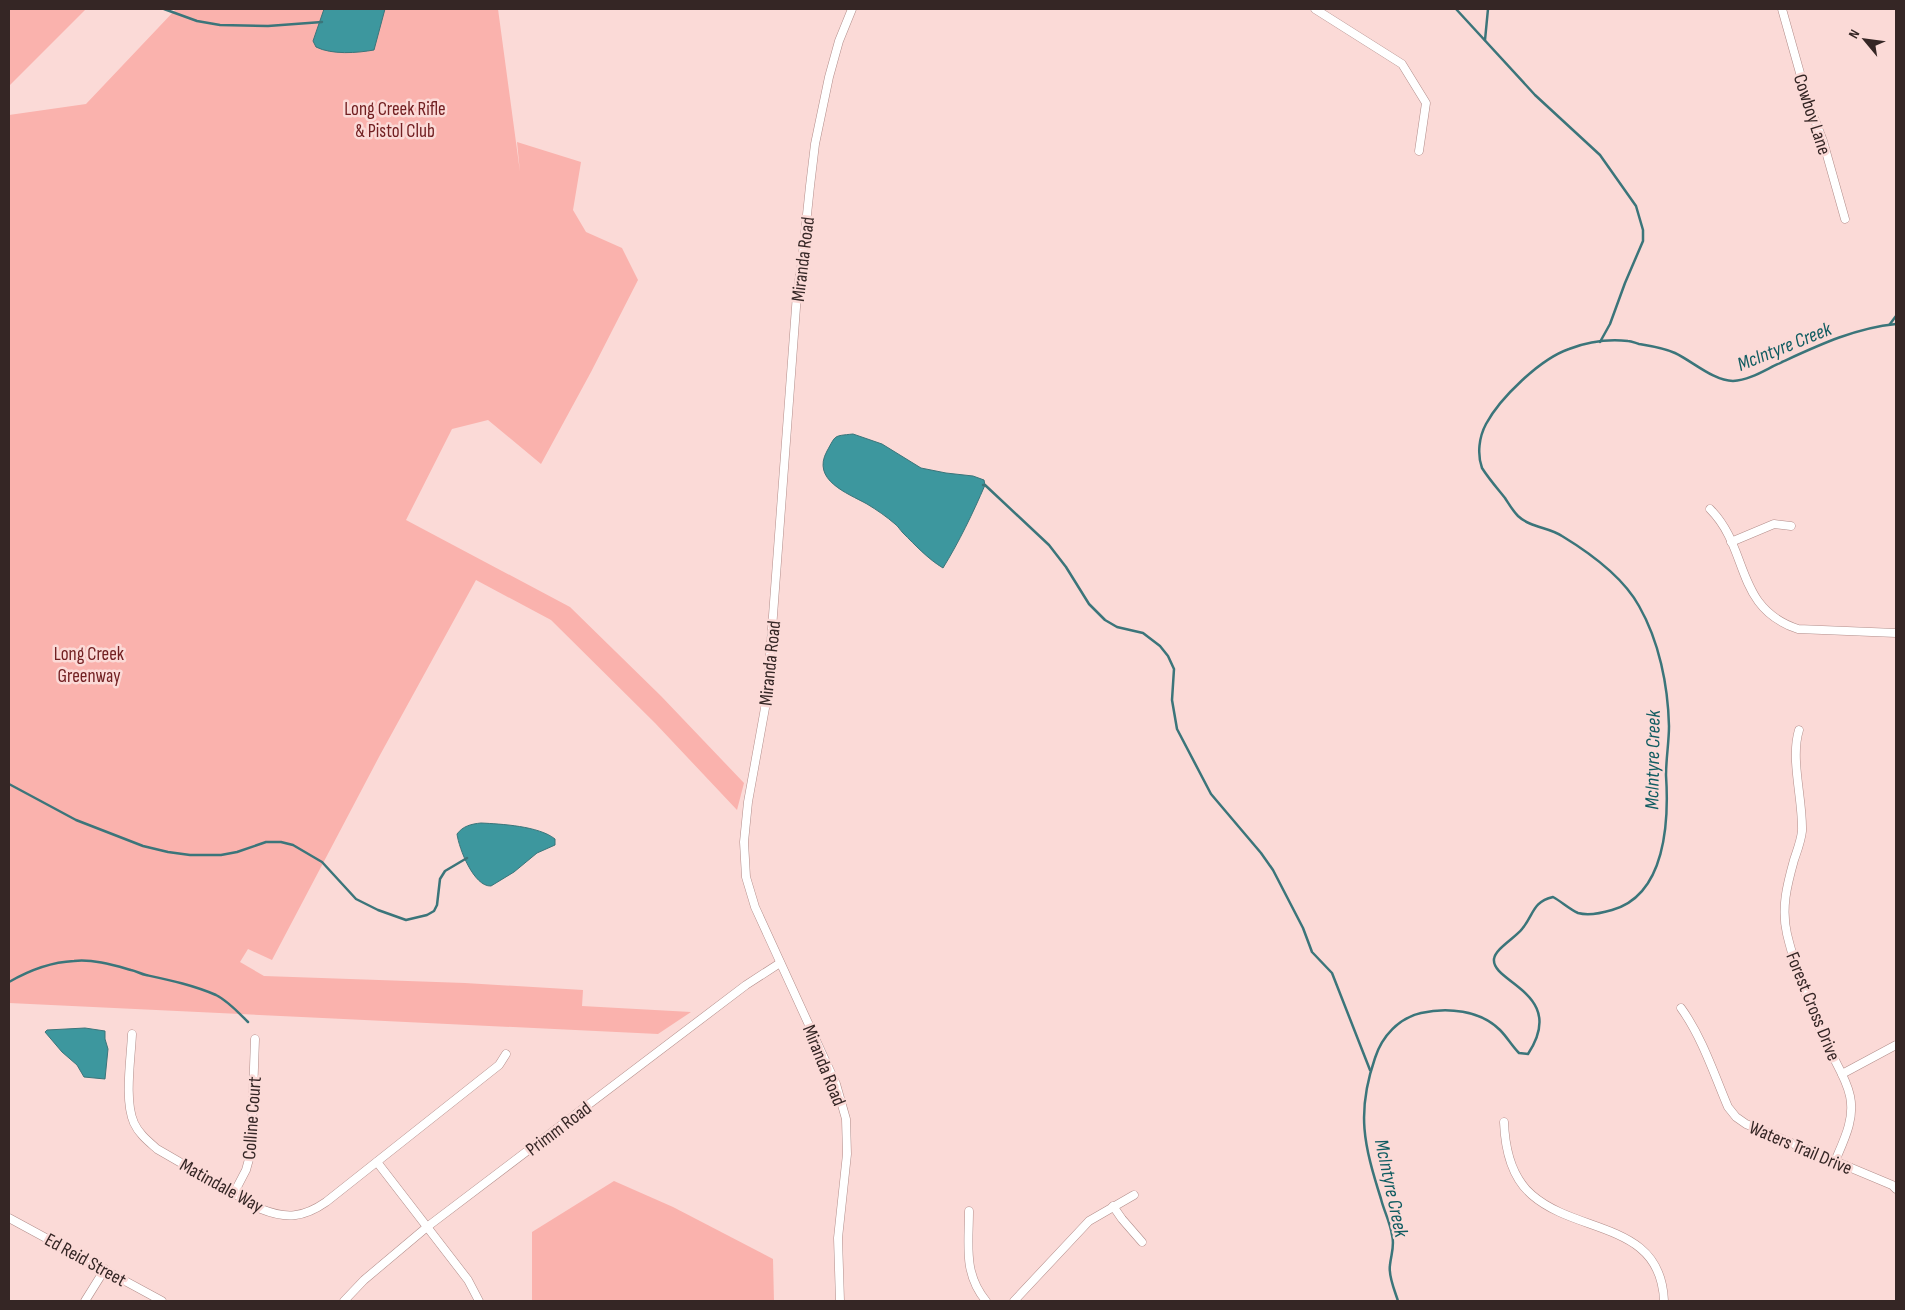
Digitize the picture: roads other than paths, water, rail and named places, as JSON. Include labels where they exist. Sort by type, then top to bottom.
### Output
[{"type":"street","name":"Miranda Road","points":[[840,1301],[838,1238],[847,1154],[846,1119],[836,1084],[755,908],[746,876],[744,842],[748,802],[765,708],[769,669],[797,294],[814,150],[828,77],[839,41],[852,9]]},
{"type":"street","points":[[1315,9],[1402,64],[1426,103],[1419,150]]},
{"type":"street","name":"Cowboy Lane","points":[[1782,9],[1809,105],[1823,141],[1844,219]]},
{"type":"street","points":[[1710,509],[1720,519],[1747,581],[1760,605],[1769,615],[1783,624],[1798,629],[1896,632]]},
{"type":"street","points":[[1731,542],[1774,524],[1791,526]]},
{"type":"street","name":"Forest Cross Drive","points":[[1799,730],[1795,747],[1802,803],[1802,833],[1783,906],[1787,933],[1797,971],[1850,1096],[1850,1123],[1835,1161]]},
{"type":"street","name":"Primm Road","points":[[344,1301],[364,1280],[427,1226],[746,985],[780,963]]},
{"type":"street","name":"Waters Trail Drive","points":[[1681,1008],[1696,1034],[1728,1107],[1736,1117],[1746,1124],[1892,1185],[1896,1189]]},
{"type":"street","name":"Matindale Way","points":[[132,1034],[130,1111],[134,1124],[144,1139],[157,1149],[261,1209],[274,1214],[289,1216],[302,1215],[320,1207],[499,1065],[506,1054]]},
{"type":"street","name":"Colline Court","points":[[234,1193],[246,1170],[250,1152],[255,1039]]},
{"type":"street","points":[[1842,1074],[1896,1045]]},
{"type":"street","points":[[1504,1122],[1507,1153],[1514,1170],[1532,1195],[1558,1211],[1621,1236],[1639,1247],[1655,1265],[1660,1276],[1664,1301]]},
{"type":"street","points":[[377,1162],[468,1280],[478,1301]]},
{"type":"street","points":[[1014,1301],[1079,1231],[1099,1214],[1134,1194]]},
{"type":"street","points":[[1113,1206],[1142,1242]]},
{"type":"street","points":[[969,1212],[970,1274],[977,1290],[986,1301]]},
{"type":"street","name":"Ed Reid Street","points":[[9,1218],[162,1301]]},
{"type":"street","points":[[85,1301],[105,1269]]},
{"type":"water","points":[[324,9],[385,9],[374,50],[337,52],[322,50],[316,47],[313,41]]},
{"type":"water","points":[[853,434],[882,444],[921,468],[973,476],[984,480],[985,485],[976,506],[943,568],[922,552],[889,519],[841,490],[827,478],[823,461],[832,442],[838,436]]},
{"type":"water","points":[[481,823],[530,828],[555,839],[555,845],[537,853],[514,872],[491,886],[485,885],[473,874],[468,866],[457,834],[468,826]]},
{"type":"water","points":[[85,1028],[105,1031],[108,1049],[105,1079],[84,1077],[77,1065],[62,1052],[45,1032],[47,1030]]},
{"type":"waterway","points":[[164,9],[197,21],[220,25],[268,26],[322,22]]},
{"type":"waterway","points":[[1456,9],[1535,95],[1600,155],[1636,206],[1643,230],[1643,241],[1610,324],[1600,342]]},
{"type":"waterway","points":[[1485,40],[1488,9]]},
{"type":"waterway","points":[[1890,324],[1896,316]]},
{"type":"waterway","name":"McIntyre Creek","points":[[1398,1301],[1390,1274],[1393,1239],[1370,1162],[1364,1129],[1364,1113],[1369,1078],[1382,1042],[1392,1029],[1413,1015],[1431,1011],[1452,1010],[1473,1014],[1492,1023],[1519,1053],[1528,1054],[1538,1033],[1539,1017],[1534,1003],[1496,967],[1495,955],[1501,947],[1522,929],[1537,906],[1546,899],[1553,897],[1578,913],[1587,914],[1612,910],[1630,902],[1644,889],[1654,873],[1664,834],[1669,732],[1667,695],[1657,649],[1646,620],[1632,595],[1605,566],[1557,533],[1529,523],[1514,512],[1482,468],[1480,446],[1486,424],[1511,391],[1534,370],[1558,354],[1591,343],[1621,340],[1662,348],[1682,356],[1718,378],[1733,381],[1752,376],[1852,333],[1896,324]]},
{"type":"waterway","points":[[983,485],[1049,545],[1066,567],[1089,604],[1105,620],[1117,627],[1143,633],[1160,646],[1168,656],[1174,669],[1172,700],[1177,729],[1211,794],[1273,870],[1303,928],[1312,952],[1332,973],[1370,1070]]},
{"type":"waterway","points":[[9,784],[76,820],[143,846],[168,852],[190,855],[221,855],[237,852],[266,842],[281,842],[293,845],[322,862],[356,899],[378,910],[406,920],[427,915],[434,911],[437,905],[440,879],[445,871],[467,858]]},
{"type":"waterway","points":[[9,982],[24,974],[57,963],[96,962],[133,970],[144,975],[207,991],[225,1000],[248,1022]]},
{"type":"park label","name":"Long Creek Rifle & Pistol Club","points":[[395,119]]},
{"type":"park label","name":"Long Creek Greenway","points":[[89,664]]}]
